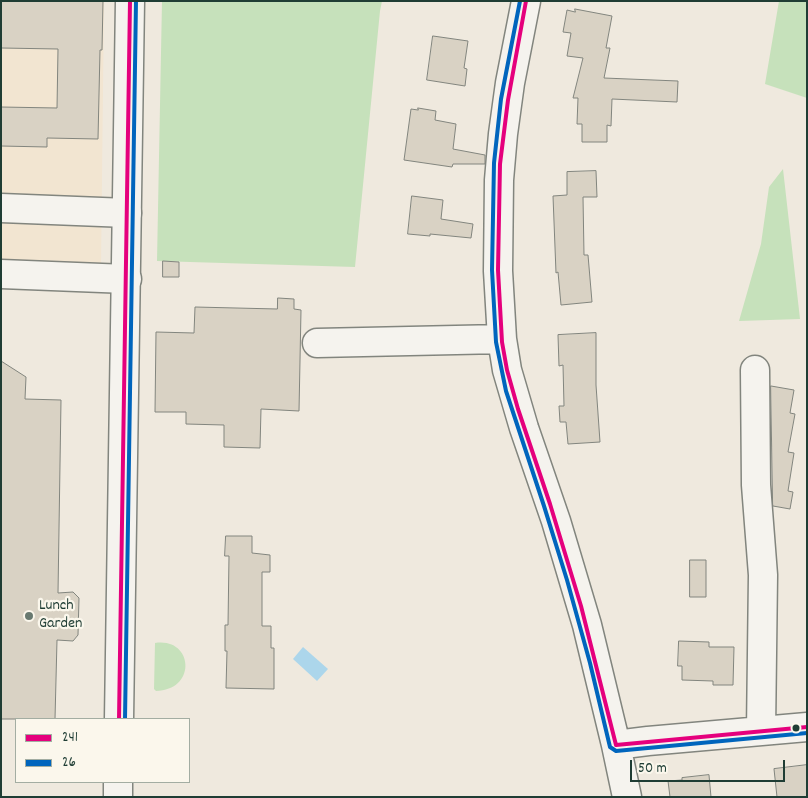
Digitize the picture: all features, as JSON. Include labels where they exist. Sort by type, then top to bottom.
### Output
[{"type":"street","points":[[119,718],[130,1]]},
{"type":"street","points":[[526,1],[508,100],[499,180],[498,271],[502,340],[507,370],[556,521],[587,625],[627,797]]},
{"type":"street","points":[[1,208],[128,212]]},
{"type":"street","points":[[1,274],[127,279]]},
{"type":"street","points":[[317,344],[502,340]]},
{"type":"street","points":[[755,370],[756,485],[763,575],[761,731]]},
{"type":"street","points":[[616,745],[648,740],[807,727]]},
{"type":"street","points":[[118,783],[118,797]]},
{"type":"shaded area","points":[[1,1],[104,1],[101,267],[1,264]]},
{"type":"green space","points":[[162,1],[382,1],[355,267],[157,261]]},
{"type":"green space","points":[[779,1],[807,1],[807,98],[765,84]]},
{"type":"green space","points":[[783,169],[800,319],[739,321],[761,244],[769,187]]},
{"type":"green space","points":[[155,643],[168,643],[177,648],[183,655],[186,664],[184,674],[179,682],[170,688],[156,691],[154,689]]},
{"type":"water","points":[[303,647],[328,669],[317,681],[293,659]]},
{"type":"building","points":[[1,1],[103,1],[98,139],[47,138],[47,147],[1,146],[1,107],[57,108],[58,49],[1,48]]},
{"type":"building","points":[[575,9],[612,16],[606,48],[610,48],[604,78],[678,81],[677,102],[612,99],[611,126],[607,125],[607,142],[582,142],[582,124],[577,124],[578,98],[573,98],[583,58],[567,56],[571,33],[563,32],[567,10],[575,12]]},
{"type":"building","points":[[433,36],[468,41],[464,68],[467,69],[465,86],[427,80]]},
{"type":"building","points":[[418,108],[436,111],[435,120],[456,124],[453,149],[485,155],[485,164],[453,164],[452,167],[404,160],[411,109],[418,110]]},
{"type":"building","points":[[596,171],[597,197],[583,197],[584,255],[588,255],[592,302],[561,305],[558,272],[556,273],[553,196],[567,195],[567,172]]},
{"type":"building","points":[[412,196],[443,200],[441,219],[473,224],[471,238],[408,234]]},
{"type":"building","points":[[163,261],[179,262],[179,277],[163,277]]},
{"type":"building","points":[[278,298],[294,299],[294,309],[301,310],[299,411],[261,409],[260,448],[224,447],[224,425],[186,424],[186,412],[155,412],[156,332],[194,333],[195,307],[277,309]]},
{"type":"building","points":[[596,333],[596,385],[600,442],[568,444],[566,422],[560,422],[559,406],[564,406],[563,365],[559,366],[558,335]]},
{"type":"building","points":[[1,361],[26,377],[25,399],[61,400],[58,593],[73,592],[79,598],[78,635],[73,641],[57,640],[55,718],[1,719]]},
{"type":"building","points":[[771,386],[794,390],[790,413],[795,414],[788,452],[794,453],[788,491],[793,492],[790,509],[773,506]]},
{"type":"building","points":[[226,536],[252,536],[252,553],[270,555],[270,572],[262,572],[262,626],[271,626],[271,648],[274,648],[274,689],[226,688],[227,651],[225,651],[225,625],[228,625],[229,556],[225,556]]},
{"type":"building","points":[[690,560],[706,560],[706,597],[690,597]]},
{"type":"building","points":[[679,641],[709,642],[709,647],[734,647],[733,685],[713,685],[713,681],[682,680],[682,666],[678,666]]},
{"type":"building","points":[[807,765],[807,797],[777,797],[774,769]]},
{"type":"building","points":[[709,775],[711,797],[670,797],[668,781]]},
{"type":"transit line","name":"241","points":[[119,718],[130,1]]},
{"type":"transit line","name":"26","points":[[125,718],[136,1]]},
{"type":"transit line","name":"26","points":[[520,1],[501,99],[494,163],[492,270],[496,342],[506,391],[567,580],[590,663],[610,747],[616,751],[807,733]]},
{"type":"transit line","name":"241","points":[[526,1],[508,100],[500,164],[498,270],[502,342],[507,370],[518,409],[550,504],[581,606],[616,745]]},
{"type":"transit line","name":"241","points":[[616,745],[807,727]]},
{"type":"place","name":"Lunch Garden","points":[[29,616]]}]
